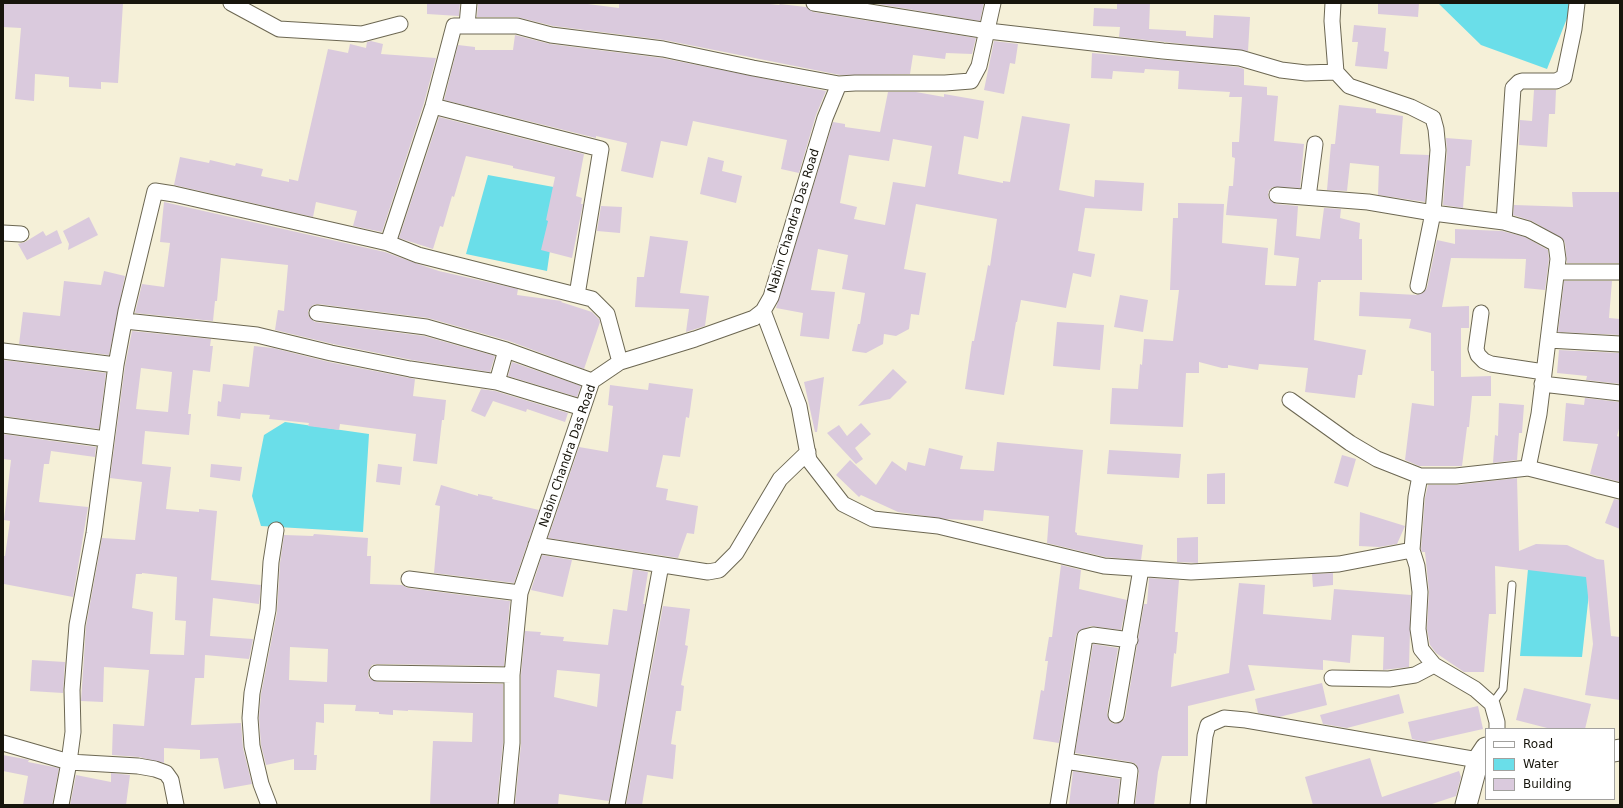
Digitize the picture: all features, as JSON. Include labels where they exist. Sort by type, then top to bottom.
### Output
[{"type":"street","points":[[231,3],[279,29],[362,34],[400,24]]},
{"type":"street","points":[[467,25],[470,3]]},
{"type":"street","points":[[814,3],[988,31],[1163,51],[1240,58],[1287,71],[1306,73],[1336,72]]},
{"type":"street","points":[[388,243],[433,106],[454,26],[517,26],[551,35],[663,49],[839,84],[945,83],[971,81],[979,66],[993,3]]},
{"type":"street","points":[[1333,3],[1332,21],[1336,72],[1349,86],[1411,107],[1433,118],[1436,129],[1438,150],[1433,213],[1418,286]]},
{"type":"street","points":[[1504,222],[1513,88],[1522,81],[1556,81],[1564,77],[1578,3]]},
{"type":"street","name":"Nabin Chandra Das Road","points":[[506,805],[512,743],[512,675],[520,593],[592,381],[620,362],[747,321],[763,311],[771,297],[825,118],[839,84]]},
{"type":"street","points":[[433,106],[601,149],[577,295]]},
{"type":"street","points":[[1308,197],[1315,144]]},
{"type":"street","points":[[61,805],[70,762],[73,732],[72,690],[77,625],[94,533],[116,365],[126,311],[155,191],[174,194],[388,243],[418,254],[592,299],[607,314],[620,362]]},
{"type":"street","points":[[1277,195],[1368,202],[1433,213],[1504,222],[1528,230],[1556,244],[1558,259],[1557,272],[1539,414],[1528,468]]},
{"type":"street","points":[[3,233],[21,234]]},
{"type":"street","points":[[1557,272],[1620,272]]},
{"type":"street","points":[[763,311],[799,406],[809,460],[843,504],[873,519],[938,526],[1104,566],[1191,572],[1339,564],[1412,550]]},
{"type":"street","points":[[317,313],[426,327],[506,350],[592,381]]},
{"type":"street","points":[[1481,313],[1476,349],[1478,355],[1484,361],[1543,378],[1620,393]]},
{"type":"street","points":[[125,321],[257,335],[345,356],[497,382],[583,408]]},
{"type":"street","points":[[1548,340],[1620,344]]},
{"type":"street","points":[[497,382],[506,350]]},
{"type":"street","points":[[3,351],[116,365]]},
{"type":"street","points":[[1290,400],[1350,443],[1377,459],[1420,476],[1456,476],[1528,468],[1620,491]]},
{"type":"street","points":[[3,425],[106,440]]},
{"type":"street","points":[[536,545],[708,572],[719,570],[736,554],[780,479],[808,452]]},
{"type":"street","points":[[1420,476],[1416,497],[1412,550],[1417,566],[1420,592],[1418,629],[1421,649],[1434,666],[1475,689],[1492,704],[1497,722],[1497,728]]},
{"type":"street","points":[[268,805],[261,784],[252,746],[250,718],[252,693],[268,610],[271,562],[276,530]]},
{"type":"street","points":[[617,805],[661,565]]},
{"type":"street","points":[[1116,716],[1142,569]]},
{"type":"street","points":[[408,579],[520,593]]},
{"type":"street","points":[[1058,805],[1085,637],[1093,635],[1130,640]]},
{"type":"street","points":[[1332,678],[1389,679],[1416,675],[1434,666]]},
{"type":"street","points":[[377,673],[512,675]]},
{"type":"street","points":[[1198,805],[1206,731],[1208,725],[1224,718],[1482,754],[1466,805]]},
{"type":"street","points":[[3,743],[70,762],[138,766],[166,773],[171,780],[176,805]]},
{"type":"street","points":[[1065,761],[1130,771],[1126,805]]},
{"type":"lane","points":[[1492,704],[1503,689],[1512,586]]},
{"type":"water","points":[[1438,3],[1573,3],[1547,69],[1481,45]]},
{"type":"water","points":[[488,175],[559,188],[547,271],[466,254]]},
{"type":"water","points":[[285,422],[369,434],[363,532],[261,526],[252,496],[264,435]]},
{"type":"water","points":[[1528,569],[1591,575],[1582,657],[1520,656]]},
{"type":"building","points":[[3,3],[123,3],[118,83],[101,82],[101,89],[69,87],[69,77],[35,74],[34,101],[15,99],[21,28],[3,27]]},
{"type":"building","points":[[427,3],[460,3],[459,16],[427,14]]},
{"type":"building","points":[[478,3],[580,3],[619,8],[619,3],[780,4],[806,7],[813,12],[976,38],[972,54],[946,53],[945,59],[913,55],[910,74],[840,75],[664,40],[553,26],[517,17],[477,17]]},
{"type":"building","points":[[871,3],[984,3],[980,21]]},
{"type":"building","points":[[1117,3],[1150,3],[1149,29],[1186,31],[1186,36],[1213,38],[1214,15],[1250,17],[1248,51],[1119,37],[1120,27],[1093,26],[1094,8],[1117,9]]},
{"type":"building","points":[[1378,3],[1419,3],[1418,17],[1378,14]]},
{"type":"building","points":[[1354,25],[1386,28],[1384,51],[1389,52],[1387,69],[1355,66],[1358,42],[1352,42]]},
{"type":"building","points":[[515,35],[550,44],[662,58],[826,91],[816,115],[799,173],[781,169],[787,140],[693,121],[687,146],[661,141],[653,178],[621,171],[627,143],[596,136],[596,138],[444,100],[458,45],[475,47],[475,50],[513,50]]},
{"type":"building","points":[[371,41],[383,44],[381,54],[436,58],[424,103],[382,232],[353,226],[357,211],[316,202],[313,217],[174,185],[180,157],[209,163],[210,160],[235,166],[236,163],[263,169],[261,176],[289,182],[289,179],[298,181],[328,49],[348,53],[350,44],[366,48],[367,42]]},
{"type":"building","points":[[994,41],[1018,44],[1015,64],[1010,63],[1004,94],[984,90]]},
{"type":"building","points":[[1092,53],[1238,67],[1244,69],[1244,85],[1267,87],[1267,95],[1278,96],[1274,141],[1304,144],[1300,188],[1273,187],[1269,190],[1269,199],[1276,204],[1298,206],[1296,236],[1320,239],[1324,208],[1341,209],[1340,218],[1360,223],[1359,239],[1362,239],[1362,280],[1321,280],[1321,282],[1318,282],[1314,340],[1366,350],[1362,375],[1358,375],[1355,398],[1305,392],[1308,368],[1259,364],[1258,370],[1228,365],[1228,368],[1222,368],[1199,362],[1199,373],[1186,373],[1183,427],[1110,424],[1112,388],[1138,389],[1144,339],[1173,341],[1179,290],[1170,290],[1173,218],[1178,218],[1178,203],[1224,204],[1222,243],[1268,248],[1265,285],[1296,286],[1299,258],[1274,255],[1277,219],[1226,215],[1229,186],[1233,186],[1235,158],[1232,157],[1232,142],[1239,142],[1242,97],[1229,97],[1230,92],[1178,89],[1179,71],[1145,69],[1144,73],[1113,71],[1112,79],[1091,78]]},
{"type":"building","points":[[1534,90],[1556,90],[1555,114],[1549,114],[1547,147],[1519,145],[1520,120],[1532,121]]},
{"type":"building","points":[[888,92],[916,92],[944,97],[944,94],[984,101],[978,139],[964,136],[958,174],[1003,183],[1003,181],[1010,182],[1022,116],[1070,124],[1059,190],[1094,197],[1095,180],[1144,183],[1142,211],[1085,208],[1078,251],[1095,254],[1091,277],[1073,273],[1066,308],[1021,300],[1004,395],[965,389],[972,341],[974,341],[988,265],[990,266],[997,219],[916,204],[904,269],[926,273],[919,315],[911,314],[909,329],[896,336],[884,334],[883,344],[866,353],[852,351],[858,324],[860,324],[865,293],[842,289],[848,255],[818,249],[811,290],[835,292],[829,339],[800,336],[803,313],[776,308],[833,122],[845,124],[845,127],[880,132]],"holes":[[[893,139],[932,146],[925,187],[893,182],[885,225],[854,219],[857,207],[840,203],[849,155],[889,161]]]},
{"type":"building","points":[[1339,105],[1376,109],[1376,113],[1403,116],[1400,154],[1429,155],[1425,202],[1378,195],[1379,166],[1350,163],[1347,191],[1327,190],[1331,144],[1335,144]]},
{"type":"building","points":[[439,117],[584,154],[576,196],[582,198],[581,204],[583,204],[572,258],[541,250],[548,221],[546,220],[555,177],[466,156],[454,197],[452,196],[443,227],[440,226],[433,249],[399,238]]},
{"type":"building","points":[[1446,138],[1472,140],[1470,166],[1466,166],[1463,208],[1443,205],[1447,151]]},
{"type":"building","points":[[708,157],[724,161],[722,171],[742,176],[736,203],[700,194]]},
{"type":"building","points":[[1572,192],[1620,192],[1620,263],[1567,263],[1565,243],[1563,239],[1532,221],[1513,215],[1514,205],[1573,207]]},
{"type":"building","points":[[164,202],[385,252],[439,271],[518,289],[517,295],[562,301],[561,302],[592,312],[600,322],[584,369],[509,341],[428,318],[318,304],[313,305],[308,311],[309,317],[315,322],[424,336],[495,356],[490,372],[412,360],[333,344],[275,330],[278,310],[284,311],[288,265],[221,258],[217,301],[215,301],[213,321],[135,313],[142,284],[164,287],[170,243],[160,242]]},
{"type":"building","points":[[601,206],[622,207],[620,233],[597,231]]},
{"type":"building","points":[[89,217],[98,235],[68,250],[69,244],[63,231]]},
{"type":"building","points":[[1455,229],[1502,231],[1525,237],[1548,250],[1549,259],[1545,290],[1524,288],[1526,259],[1451,258],[1442,307],[1469,306],[1469,328],[1461,328],[1461,377],[1491,376],[1491,396],[1472,396],[1469,427],[1467,427],[1462,466],[1419,466],[1405,460],[1412,403],[1434,406],[1434,371],[1431,371],[1431,333],[1409,328],[1411,319],[1359,316],[1360,292],[1417,295],[1424,292],[1427,288],[1437,240],[1455,244]]},
{"type":"building","points":[[57,230],[62,243],[27,260],[18,244],[25,242],[43,231],[46,236]]},
{"type":"building","points":[[650,236],[688,241],[680,293],[709,296],[705,326],[686,332],[689,309],[635,307],[637,277],[644,277]]},
{"type":"building","points":[[104,271],[125,276],[109,355],[19,344],[23,312],[60,316],[64,281],[101,285]]},
{"type":"building","points":[[1564,281],[1612,281],[1609,318],[1620,319],[1620,335],[1558,332]]},
{"type":"building","points":[[1120,295],[1148,300],[1143,332],[1114,327]]},
{"type":"building","points":[[1057,322],[1104,325],[1100,370],[1053,366]]},
{"type":"building","points":[[132,331],[211,339],[210,346],[213,346],[210,372],[193,370],[188,414],[191,414],[189,435],[145,431],[142,464],[171,467],[166,509],[199,512],[199,509],[217,511],[211,580],[261,585],[259,604],[213,598],[210,636],[253,639],[249,659],[205,655],[204,678],[195,678],[191,725],[241,723],[243,748],[252,784],[224,789],[218,758],[200,759],[200,750],[164,748],[164,763],[139,757],[112,755],[113,724],[144,726],[149,670],[104,667],[103,702],[81,701],[86,626],[102,538],[135,540],[142,482],[110,478],[125,366]],"holes":[[[141,368],[172,372],[168,412],[136,409]],[[142,573],[177,577],[175,620],[186,621],[184,655],[150,654],[153,612],[132,608],[136,574]]]},
{"type":"building","points":[[254,346],[273,348],[329,362],[415,379],[413,396],[446,400],[437,464],[413,461],[416,434],[340,424],[339,430],[308,426],[309,423],[269,419],[270,415],[241,413],[240,419],[217,416],[218,401],[221,402],[223,384],[249,387]]},
{"type":"building","points":[[1559,350],[1620,353],[1620,384],[1586,380],[1587,376],[1557,373]]},
{"type":"building","points":[[3,360],[106,373],[99,429],[3,416]]},
{"type":"building","points":[[512,362],[581,386],[577,397],[508,376]]},
{"type":"building","points":[[893,369],[907,382],[890,399],[858,406]]},
{"type":"building","points":[[824,377],[817,432],[815,432],[804,382]]},
{"type":"building","points":[[649,383],[693,389],[689,418],[686,417],[680,457],[663,455],[656,487],[668,489],[666,500],[698,506],[694,534],[687,533],[678,558],[548,538],[579,447],[608,452],[613,406],[608,405],[610,385],[648,390]]},
{"type":"building","points":[[481,389],[495,391],[568,413],[565,422],[527,409],[526,412],[493,401],[485,417],[471,411]]},
{"type":"building","points":[[1585,398],[1620,402],[1620,425],[1617,436],[1620,437],[1620,482],[1590,474],[1598,444],[1563,441],[1566,403],[1584,405]]},
{"type":"building","points":[[1499,403],[1524,405],[1522,433],[1519,433],[1517,460],[1493,463],[1495,435],[1498,436]]},
{"type":"building","points":[[861,423],[871,434],[855,448],[863,459],[856,464],[827,433],[839,425],[847,436]]},
{"type":"building","points":[[3,434],[96,447],[95,457],[51,451],[49,464],[44,464],[39,502],[88,507],[73,597],[4,584],[3,556],[5,556],[10,521],[4,520],[11,460],[3,459]]},
{"type":"building","points":[[997,442],[1083,450],[1075,532],[1077,535],[1143,545],[1141,560],[1105,557],[1047,543],[1049,516],[984,510],[983,521],[946,519],[898,512],[861,495],[859,497],[836,475],[850,460],[876,485],[892,461],[906,471],[908,462],[925,466],[929,448],[963,456],[960,469],[994,471]]},
{"type":"building","points":[[1109,450],[1181,454],[1179,478],[1107,474]]},
{"type":"building","points":[[1342,455],[1356,459],[1348,487],[1334,483]]},
{"type":"building","points":[[211,464],[242,467],[240,481],[210,477]]},
{"type":"building","points":[[378,464],[402,467],[400,485],[376,482]]},
{"type":"building","points":[[1225,473],[1225,504],[1207,504],[1207,474]]},
{"type":"building","points":[[1517,478],[1519,551],[1536,544],[1567,545],[1597,559],[1604,560],[1611,636],[1620,637],[1620,700],[1585,695],[1593,644],[1586,577],[1495,566],[1496,614],[1489,614],[1484,672],[1464,672],[1436,653],[1430,645],[1427,629],[1429,591],[1425,552],[1422,552],[1421,549],[1425,498],[1428,485],[1457,485]]},
{"type":"building","points":[[441,485],[478,496],[478,494],[493,497],[492,499],[539,510],[514,583],[434,573],[440,506],[435,505]]},
{"type":"building","points":[[1614,499],[1620,500],[1620,529],[1605,523]]},
{"type":"building","points":[[1360,512],[1405,526],[1397,544],[1379,547],[1359,546]]},
{"type":"building","points":[[314,534],[368,538],[367,556],[371,556],[370,584],[402,585],[408,588],[510,601],[504,666],[377,664],[372,665],[368,672],[369,678],[377,682],[503,684],[503,743],[497,805],[430,805],[433,741],[472,742],[473,713],[393,710],[393,715],[379,714],[379,712],[355,711],[356,705],[324,704],[324,723],[316,722],[314,755],[317,755],[316,770],[294,770],[294,759],[266,765],[261,745],[259,718],[261,694],[277,612],[280,563],[284,535],[313,536]],"holes":[[[290,647],[328,649],[327,682],[289,680]]]},
{"type":"building","points":[[1198,537],[1198,563],[1177,562],[1177,538]]},
{"type":"building","points":[[542,555],[572,560],[563,597],[531,590]]},
{"type":"building","points":[[1061,565],[1081,570],[1079,589],[1127,600],[1121,630],[1091,626],[1079,631],[1076,635],[1059,743],[1033,739],[1041,690],[1044,691],[1048,661],[1045,661],[1049,637],[1052,637]]},
{"type":"building","points":[[633,569],[648,572],[643,604],[645,604],[609,801],[559,794],[558,805],[515,805],[521,744],[521,675],[525,631],[541,632],[540,635],[564,637],[563,641],[608,645],[613,609],[627,611]],"holes":[[[557,670],[600,674],[597,707],[554,697]]]},
{"type":"building","points":[[1333,573],[1333,585],[1313,587],[1312,574]]},
{"type":"building","points":[[1149,578],[1179,580],[1175,632],[1178,632],[1176,654],[1174,653],[1171,687],[1229,673],[1239,583],[1265,585],[1263,614],[1331,620],[1334,589],[1411,595],[1409,667],[1383,670],[1384,637],[1352,635],[1350,663],[1323,660],[1323,670],[1248,665],[1255,690],[1188,706],[1188,756],[1162,756],[1158,772],[1154,805],[1135,805],[1139,772],[1136,764],[1075,753],[1093,644],[1118,648],[1107,714],[1110,722],[1115,724],[1123,721],[1125,717],[1144,604],[1147,604]]},
{"type":"building","points":[[663,606],[690,609],[685,645],[688,646],[681,685],[684,686],[681,711],[676,711],[671,744],[676,745],[673,779],[647,775],[642,805],[626,805]]},
{"type":"building","points":[[32,660],[65,662],[63,693],[30,691]]},
{"type":"building","points":[[1322,683],[1327,705],[1279,717],[1258,713],[1255,699]]},
{"type":"building","points":[[1524,688],[1591,704],[1585,728],[1547,728],[1516,720]]},
{"type":"building","points":[[1399,694],[1404,713],[1347,728],[1323,724],[1320,715]]},
{"type":"building","points":[[1478,706],[1483,729],[1425,742],[1412,739],[1408,722]]},
{"type":"building","points":[[3,755],[59,768],[52,805],[23,805],[28,776],[3,771]]},
{"type":"building","points":[[1370,758],[1382,797],[1459,771],[1461,777],[1456,796],[1429,805],[1313,805],[1305,777]]},
{"type":"building","points":[[1073,771],[1120,779],[1117,805],[1069,805]]},
{"type":"building","points":[[111,773],[130,775],[126,805],[70,805],[76,775],[111,782]]}]
